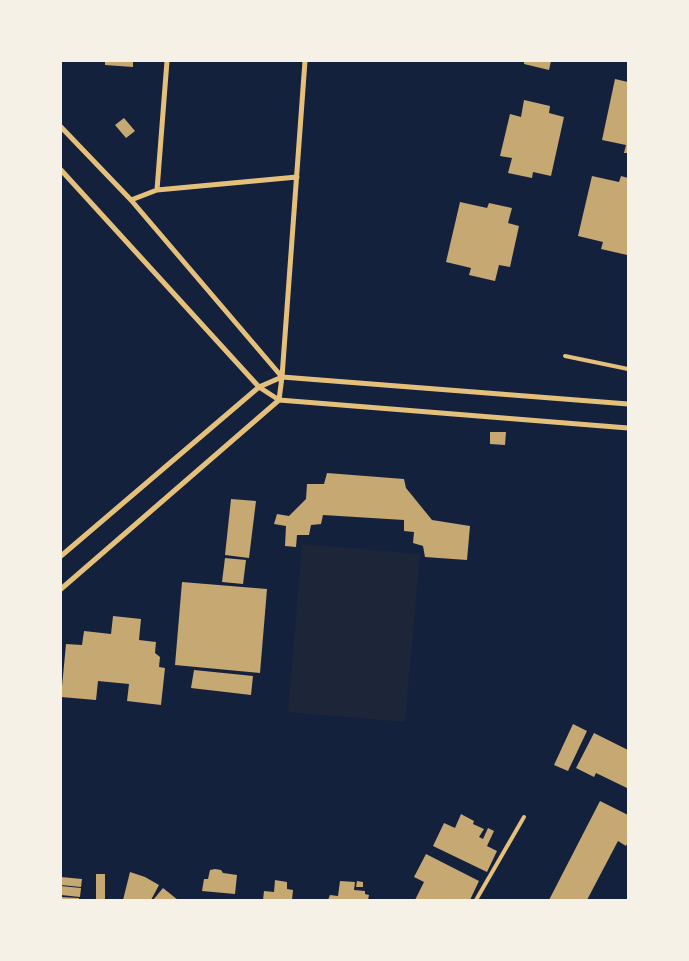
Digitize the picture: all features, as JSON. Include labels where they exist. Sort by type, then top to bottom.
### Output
[{"type":"street","points":[[157,190],[167,61]]},
{"type":"street","points":[[61,589],[279,400],[305,61]]},
{"type":"street","points":[[61,126],[131,200],[282,377]]},
{"type":"street","points":[[61,170],[259,387],[279,400],[628,428]]},
{"type":"street","points":[[131,200],[157,190],[297,178]]},
{"type":"street","points":[[61,556],[259,387],[282,377],[628,404]]},
{"type":"lane","points":[[565,356],[628,369]]},
{"type":"lane","points":[[476,900],[524,817]]},
{"type":"shaded area","points":[[302,544],[420,554],[405,722],[288,712]]},
{"type":"building","points":[[105,61],[133,61],[133,67],[105,65]]},
{"type":"building","points":[[524,61],[551,61],[549,70],[524,64]]},
{"type":"building","points":[[615,79],[628,82],[628,153],[624,153],[626,145],[602,140]]},
{"type":"building","points":[[524,100],[550,106],[549,113],[564,117],[551,176],[533,172],[532,178],[508,173],[512,158],[500,156],[510,114],[521,117]]},
{"type":"building","points":[[124,118],[135,131],[126,138],[115,125]]},
{"type":"building","points":[[592,176],[619,182],[621,176],[628,178],[627,255],[601,249],[603,242],[578,236]]},
{"type":"building","points":[[460,202],[487,208],[489,203],[512,208],[508,223],[519,226],[510,267],[499,265],[495,281],[469,275],[471,268],[446,262]]},
{"type":"building","points":[[490,432],[506,432],[505,445],[490,444]]},
{"type":"building","points":[[327,473],[404,479],[406,488],[432,520],[470,526],[467,560],[425,557],[423,546],[413,543],[414,532],[404,531],[404,520],[323,515],[321,524],[311,525],[309,535],[297,535],[296,547],[285,546],[286,526],[274,524],[277,514],[289,516],[306,499],[307,484],[324,484]]},
{"type":"building","points":[[231,499],[256,501],[249,558],[225,555]]},
{"type":"building","points":[[225,558],[246,560],[243,584],[222,582]]},
{"type":"building","points":[[182,582],[267,589],[260,673],[175,665]]},
{"type":"building","points":[[113,616],[141,619],[139,640],[156,642],[155,653],[160,657],[159,667],[165,668],[161,705],[127,701],[129,684],[98,681],[96,700],[61,697],[66,644],[82,645],[84,631],[111,634]]},
{"type":"building","points":[[194,670],[253,676],[251,695],[191,688]]},
{"type":"building","points":[[573,724],[587,731],[568,771],[554,765]]},
{"type":"building","points":[[594,733],[628,750],[627,788],[596,773],[594,777],[576,768]]},
{"type":"building","points":[[600,801],[628,815],[628,842],[626,846],[618,841],[587,900],[549,900]]},
{"type":"building","points":[[461,814],[474,821],[473,824],[484,829],[479,837],[483,839],[488,828],[494,831],[487,846],[497,851],[487,872],[433,846],[444,823],[455,828]]},
{"type":"building","points":[[426,854],[479,881],[470,900],[415,900],[424,882],[414,877]]},
{"type":"building","points":[[210,870],[221,870],[223,873],[237,875],[235,894],[202,891],[204,879],[208,879]]},
{"type":"building","points":[[130,872],[145,877],[159,885],[151,900],[123,900]]},
{"type":"building","points":[[96,874],[105,874],[105,899],[96,899]]},
{"type":"building","points":[[61,877],[82,879],[81,887],[61,885]]},
{"type":"building","points":[[275,880],[287,882],[287,889],[293,890],[292,900],[263,900],[264,891],[274,892]]},
{"type":"building","points":[[340,881],[355,882],[354,890],[365,891],[365,894],[369,895],[368,900],[328,900],[330,895],[338,896]]},
{"type":"building","points":[[357,881],[363,882],[363,887],[356,887]]},
{"type":"building","points":[[61,886],[81,888],[80,897],[61,895]]},
{"type":"building","points":[[163,888],[178,900],[153,900]]},
{"type":"building","points":[[61,897],[79,898],[79,900],[61,900]]}]
